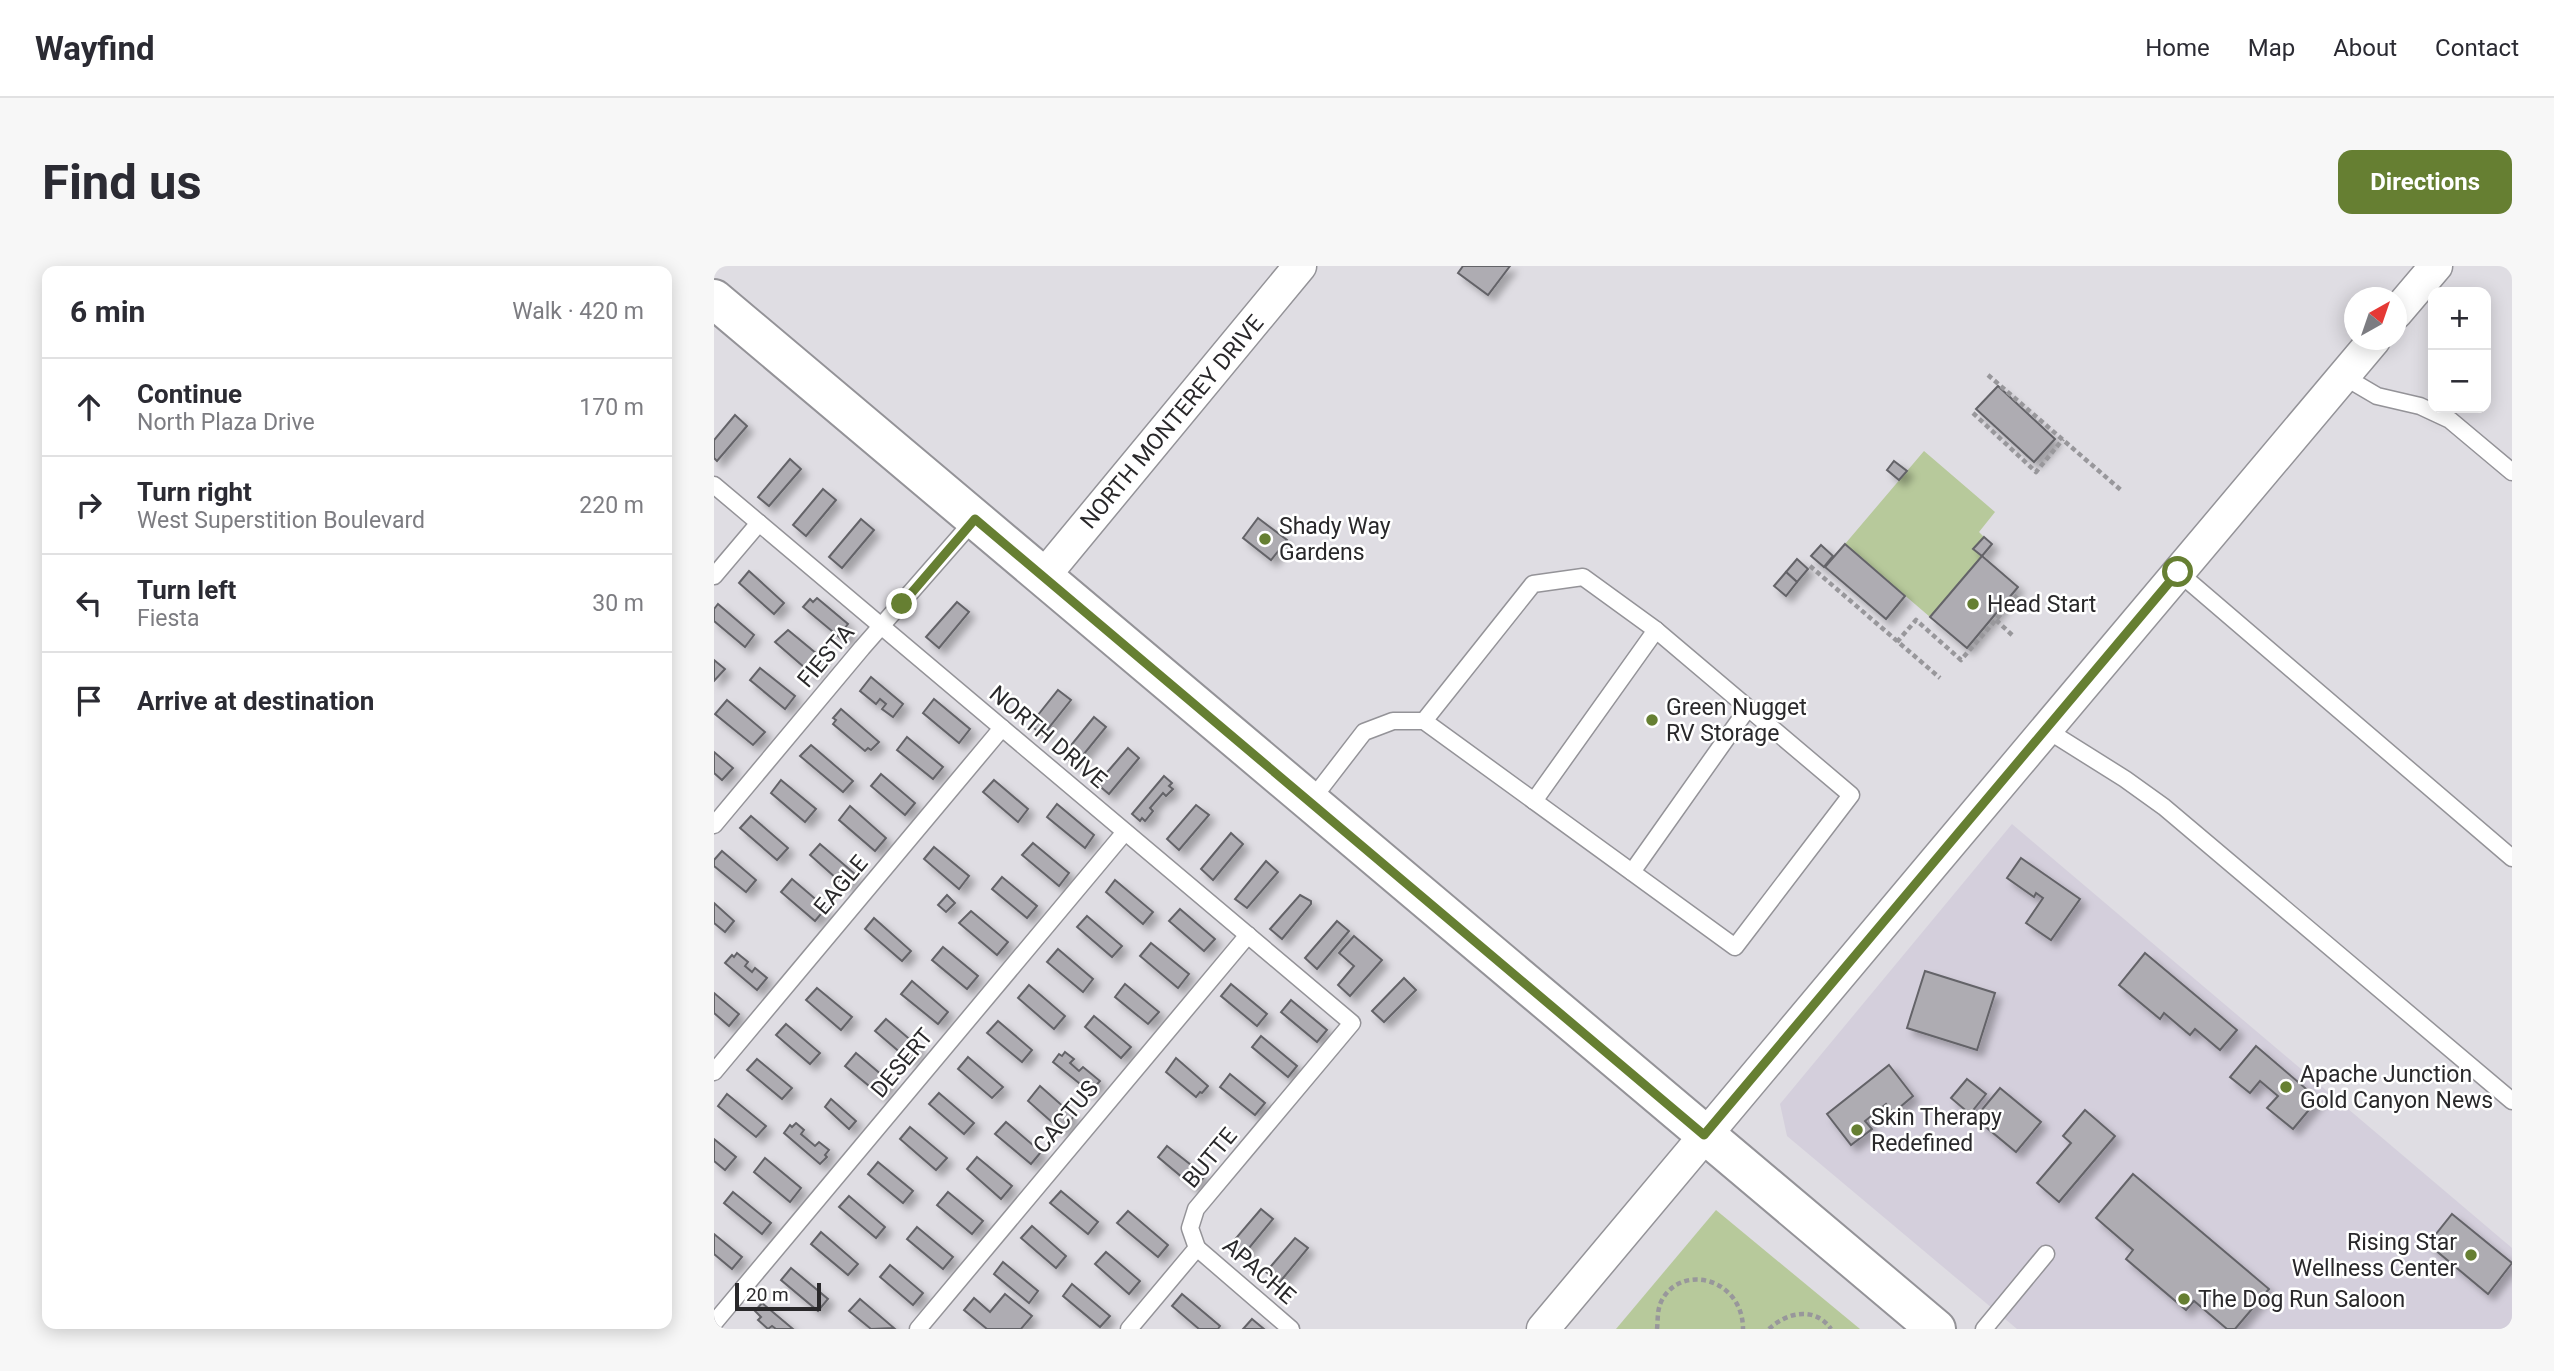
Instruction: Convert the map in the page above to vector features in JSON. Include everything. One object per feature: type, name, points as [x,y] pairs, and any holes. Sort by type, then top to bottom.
[{"type":"main road","points":[[714,299],[1936,1329]]},
{"type":"street","name":"NORTH MONTEREY DRIVE","points":[[1043,577],[1300,266]]},
{"type":"street","points":[[2407,300],[2435,266]]},
{"type":"street","points":[[1543,1329],[2365,350]]},
{"type":"lane","points":[[2343,376],[2377,396],[2420,406],[2450,420],[2512,472]]},
{"type":"lane","name":"NORTH DRIVE","points":[[714,485],[1352,1023]]},
{"type":"lane","name":"FIESTA","points":[[714,825],[975,519]]},
{"type":"lane","points":[[714,576],[759,523]]},
{"type":"lane","points":[[2178,572],[2512,858]]},
{"type":"lane","points":[[1310,802],[1364,732],[1393,721],[1423,721],[1735,947],[1851,795],[1656,630],[1583,577],[1533,584],[1423,721]]},
{"type":"lane","points":[[1534,801],[1656,630]]},
{"type":"lane","points":[[1632,872],[1748,708]]},
{"type":"lane","name":"EAGLE","points":[[714,1072],[1002,728]]},
{"type":"lane","points":[[2047,730],[2164,807],[2512,1101]]},
{"type":"lane","name":"DESERT","points":[[714,1323],[1125,832]]},
{"type":"lane","name":"CACTUS","points":[[918,1329],[1248,935]]},
{"type":"lane","name":"BUTTE","points":[[1197,1248],[1191,1228],[1196,1209],[1352,1023]]},
{"type":"lane","points":[[1129,1329],[1197,1248]]},
{"type":"lane","name":"APACHE","points":[[1197,1248],[1291,1329]]},
{"type":"lane","points":[[1983,1329],[2046,1254]]},
{"type":"path","points":[[1988,375],[2122,491]]},
{"type":"path","points":[[1973,413],[2036,472],[2063,439]]},
{"type":"path","points":[[1810,566],[1940,678]]},
{"type":"path","points":[[1897,642],[1916,620],[1961,660],[2019,593]]},
{"type":"path","points":[[1996,620],[2012,635]]},
{"type":"path","points":[[1657,1329],[1662,1300],[1674,1287],[1687,1281],[1706,1280],[1719,1284],[1733,1295],[1741,1309],[1743,1329]]},
{"type":"path","points":[[1769,1329],[1791,1314],[1819,1317],[1831,1329]]},
{"type":"shaded area","points":[[2012,824],[2512,1248],[2512,1329],[2017,1329],[1787,1136],[1780,1104]]},
{"type":"green space","points":[[1924,451],[1995,512],[1979,532],[1984,537],[1974,549],[1982,556],[1930,617],[1845,544]]},
{"type":"green space","points":[[1716,1210],[1860,1329],[1616,1329]]},
{"type":"building","points":[[1463,266],[1510,266],[1488,295],[1458,273]]},
{"type":"building","points":[[1998,386],[2055,439],[2034,462],[1976,409]]},
{"type":"building","points":[[735,415],[747,426],[717,461],[714,458],[714,440]]},
{"type":"building","points":[[790,459],[801,469],[769,506],[758,497]]},
{"type":"building","points":[[1894,461],[1907,471],[1899,480],[1887,470]]},
{"type":"building","points":[[823,489],[836,500],[806,536],[793,525]]},
{"type":"building","name":"Shady Way Gardens","points":[[1258,518],[1287,540],[1271,560],[1243,538]]},
{"type":"building","points":[[861,519],[874,530],[842,568],[829,557]]},
{"type":"building","points":[[1984,537],[1992,544],[1982,556],[1973,549]]},
{"type":"building","points":[[1845,544],[1905,596],[1886,619],[1825,567]]},
{"type":"building","points":[[1821,545],[1833,556],[1824,567],[1811,556]]},
{"type":"building","name":"Head Start","points":[[1982,556],[2018,587],[1967,648],[1930,617]]},
{"type":"building","points":[[1797,559],[1808,569],[1797,582],[1786,572]]},
{"type":"building","points":[[749,571],[784,603],[774,614],[739,583]]},
{"type":"building","points":[[1786,572],[1797,582],[1786,596],[1774,586]]},
{"type":"building","points":[[817,598],[848,624],[845,628],[850,633],[844,641],[803,607],[810,599],[813,602]]},
{"type":"building","points":[[957,602],[969,612],[939,648],[926,637]]},
{"type":"building","points":[[718,604],[754,635],[745,647],[714,621],[714,609]]},
{"type":"building","points":[[788,630],[823,659],[812,674],[775,642]]},
{"type":"building","points":[[714,660],[725,669],[714,681]]},
{"type":"building","points":[[760,668],[795,696],[785,709],[750,680]]},
{"type":"building","points":[[871,677],[903,704],[893,717],[882,709],[886,704],[880,699],[876,704],[860,691]]},
{"type":"building","points":[[1058,690],[1071,700],[1043,735],[1030,725]]},
{"type":"building","points":[[934,699],[970,729],[959,743],[923,713]]},
{"type":"building","points":[[727,700],[765,732],[753,745],[715,714]]},
{"type":"building","points":[[841,709],[879,742],[871,750],[868,748],[865,751],[833,724],[836,720],[833,718]]},
{"type":"building","points":[[1094,717],[1106,727],[1075,765],[1063,755]]},
{"type":"building","points":[[907,737],[943,767],[933,779],[897,750]]},
{"type":"building","points":[[811,745],[853,781],[843,792],[800,756]]},
{"type":"building","points":[[1128,748],[1139,758],[1109,794],[1097,784]]},
{"type":"building","points":[[714,752],[733,768],[722,780],[714,773]]},
{"type":"building","points":[[881,774],[915,803],[905,815],[871,786]]},
{"type":"building","points":[[1164,776],[1172,783],[1169,786],[1173,789],[1166,796],[1163,793],[1150,808],[1153,811],[1145,821],[1142,818],[1140,821],[1132,814]]},
{"type":"building","points":[[781,780],[816,809],[805,822],[771,793]]},
{"type":"building","points":[[994,780],[1028,809],[1018,822],[983,792]]},
{"type":"building","points":[[1057,804],[1094,835],[1085,848],[1047,817]]},
{"type":"building","points":[[1196,805],[1209,815],[1179,850],[1167,839]]},
{"type":"building","points":[[850,806],[886,838],[875,851],[839,820]]},
{"type":"building","points":[[751,816],[788,848],[777,860],[740,828]]},
{"type":"building","points":[[1231,833],[1243,844],[1213,880],[1201,869]]},
{"type":"building","points":[[1033,843],[1069,873],[1059,886],[1022,855]]},
{"type":"building","points":[[820,844],[855,874],[845,886],[810,855]]},
{"type":"building","points":[[934,847],[969,876],[959,889],[924,859]]},
{"type":"building","points":[[722,851],[756,880],[746,892],[714,866],[714,860]]},
{"type":"building","points":[[2021,858],[2080,899],[2051,940],[2026,923],[2043,898],[2036,893],[2034,897],[2007,878]]},
{"type":"building","points":[[1266,861],[1278,872],[1247,908],[1235,899]]},
{"type":"building","points":[[1002,877],[1037,906],[1027,918],[992,889]]},
{"type":"building","points":[[792,879],[826,908],[815,921],[781,892]]},
{"type":"building","points":[[1115,880],[1153,912],[1143,924],[1106,892]]},
{"type":"building","points":[[947,895],[955,903],[946,912],[938,905]]},
{"type":"building","points":[[1300,895],[1311,901],[1311,904],[1282,939],[1270,929]]},
{"type":"building","points":[[714,903],[734,921],[725,932],[714,923]]},
{"type":"building","points":[[1180,909],[1215,939],[1204,951],[1169,921]]},
{"type":"building","points":[[971,911],[1008,942],[997,955],[959,923]]},
{"type":"building","points":[[1087,916],[1122,946],[1112,957],[1077,927]]},
{"type":"building","points":[[874,918],[911,951],[902,961],[865,929]]},
{"type":"building","points":[[1337,921],[1349,931],[1317,969],[1305,958]]},
{"type":"building","points":[[1354,936],[1382,960],[1350,996],[1338,985],[1354,966],[1339,953]]},
{"type":"building","points":[[1151,943],[1189,974],[1178,988],[1140,956]]},
{"type":"building","points":[[943,947],[978,976],[967,989],[932,960]]},
{"type":"building","points":[[1058,949],[1093,979],[1083,992],[1047,962]]},
{"type":"building","points":[[737,953],[748,962],[745,966],[752,972],[755,968],[767,978],[757,990],[725,963]]},
{"type":"building","points":[[2145,953],[2237,1030],[2220,1050],[2195,1029],[2190,1035],[2164,1013],[2160,1019],[2119,985]]},
{"type":"building","points":[[1925,971],[1995,993],[1977,1050],[1907,1028]]},
{"type":"building","points":[[1404,978],[1416,990],[1384,1022],[1372,1011]]},
{"type":"building","points":[[912,981],[948,1012],[938,1024],[901,994]]},
{"type":"building","points":[[1125,984],[1159,1012],[1148,1024],[1115,997]]},
{"type":"building","points":[[1231,984],[1267,1014],[1257,1026],[1221,996]]},
{"type":"building","points":[[1029,985],[1065,1016],[1054,1029],[1018,998]]},
{"type":"building","points":[[817,988],[852,1017],[841,1030],[806,1000]]},
{"type":"building","points":[[714,993],[739,1014],[729,1026],[714,1013]]},
{"type":"building","points":[[1291,1000],[1327,1030],[1317,1042],[1281,1012]]},
{"type":"building","points":[[1094,1016],[1131,1047],[1121,1058],[1085,1027]]},
{"type":"building","points":[[886,1019],[920,1048],[909,1060],[875,1031]]},
{"type":"building","points":[[998,1021],[1032,1050],[1022,1062],[987,1033]]},
{"type":"building","points":[[786,1024],[820,1053],[810,1064],[776,1035]]},
{"type":"building","points":[[1261,1036],[1297,1066],[1288,1077],[1252,1047]]},
{"type":"building","name":"Apache Junction Gold Canyon News","points":[[2256,1046],[2318,1099],[2293,1129],[2267,1108],[2278,1096],[2260,1081],[2250,1093],[2230,1077]]},
{"type":"building","points":[[1065,1052],[1074,1059],[1070,1063],[1079,1071],[1083,1067],[1100,1081],[1090,1092],[1053,1062],[1059,1054],[1062,1056]]},
{"type":"building","points":[[856,1053],[890,1082],[880,1095],[845,1066]]},
{"type":"building","points":[[968,1057],[1003,1087],[992,1098],[958,1069]]},
{"type":"building","points":[[1176,1058],[1208,1086],[1196,1097],[1166,1072]]},
{"type":"building","points":[[757,1059],[792,1088],[782,1099],[747,1070]]},
{"type":"building","points":[[1889,1065],[1913,1096],[1893,1113],[1886,1104],[1865,1121],[1872,1129],[1851,1145],[1827,1114]]},
{"type":"building","points":[[1230,1074],[1265,1103],[1255,1115],[1220,1087]]},
{"type":"building","points":[[1967,1079],[1986,1094],[1970,1114],[1951,1098]]},
{"type":"building","points":[[1040,1086],[1074,1116],[1062,1131],[1028,1101]]},
{"type":"building","points":[[2000,1088],[2041,1122],[2016,1152],[1975,1118]]},
{"type":"building","points":[[939,1093],[974,1123],[964,1134],[929,1104]]},
{"type":"building","points":[[727,1094],[766,1126],[756,1137],[718,1106]]},
{"type":"building","points":[[831,1099],[856,1121],[849,1129],[825,1107]]},
{"type":"building","points":[[2085,1110],[2115,1136],[2059,1202],[2037,1183],[2071,1143],[2063,1136]]},
{"type":"building","points":[[1006,1122],[1041,1152],[1031,1164],[995,1134]]},
{"type":"building","points":[[796,1123],[804,1130],[801,1134],[815,1146],[819,1142],[829,1150],[825,1155],[827,1157],[820,1164],[784,1133],[790,1125],[792,1127]]},
{"type":"building","points":[[910,1127],[947,1158],[936,1170],[900,1139]]},
{"type":"building","points":[[714,1139],[736,1157],[725,1170],[714,1161]]},
{"type":"building","points":[[1167,1146],[1205,1176],[1195,1188],[1158,1157]]},
{"type":"building","points":[[977,1157],[1012,1186],[1001,1199],[967,1169]]},
{"type":"building","points":[[765,1158],[801,1188],[790,1202],[754,1172]]},
{"type":"building","points":[[878,1162],[913,1191],[903,1203],[868,1174]]},
{"type":"building","points":[[2133,1174],[2269,1289],[2235,1329],[2227,1329],[2194,1301],[2186,1310],[2126,1259],[2133,1250],[2096,1218]]},
{"type":"building","points":[[1061,1191],[1098,1222],[1088,1234],[1050,1203]]},
{"type":"building","points":[[733,1192],[771,1223],[762,1234],[724,1203]]},
{"type":"building","points":[[948,1192],[983,1221],[972,1234],[937,1205]]},
{"type":"building","points":[[849,1196],[885,1227],[876,1238],[839,1207]]},
{"type":"building","points":[[1261,1209],[1273,1219],[1244,1254],[1231,1244]]},
{"type":"building","points":[[1128,1211],[1168,1245],[1158,1257],[1117,1223]]},
{"type":"building","name":"Rising Star Wellness Center","points":[[2452,1214],[2512,1263],[2488,1294],[2428,1244]]},
{"type":"building","points":[[1032,1226],[1066,1256],[1056,1268],[1021,1238]]},
{"type":"building","points":[[917,1227],[953,1257],[943,1269],[907,1239]]},
{"type":"building","points":[[821,1232],[858,1264],[848,1275],[811,1244]]},
{"type":"building","points":[[714,1234],[742,1257],[732,1269],[714,1254]]},
{"type":"building","points":[[1295,1238],[1308,1248],[1279,1283],[1266,1272]]},
{"type":"building","points":[[1106,1252],[1140,1281],[1129,1294],[1095,1264]]},
{"type":"building","points":[[1003,1262],[1038,1291],[1029,1303],[994,1274]]},
{"type":"building","points":[[890,1265],[923,1293],[913,1305],[880,1277]]},
{"type":"building","points":[[791,1268],[828,1299],[818,1311],[781,1280]]},
{"type":"building","points":[[1072,1284],[1110,1316],[1100,1327],[1063,1296]]},
{"type":"building","points":[[1005,1294],[1032,1316],[1021,1329],[987,1329],[964,1310],[974,1298],[990,1312]]},
{"type":"building","points":[[1182,1294],[1220,1326],[1218,1329],[1199,1329],[1172,1306]]},
{"type":"building","points":[[860,1299],[894,1328],[871,1329],[849,1311]]},
{"type":"building","points":[[762,1303],[793,1329],[776,1329],[772,1326],[768,1329],[758,1320],[761,1317],[755,1311]]},
{"type":"building","points":[[1252,1319],[1264,1329],[1243,1329]]},
{"type":"place","name":"Shady Way Gardens","points":[[1265,539]]},
{"type":"place","name":"Head Start","points":[[1973,604]]},
{"type":"place","name":"Green Nugget RV Storage","points":[[1652,720]]},
{"type":"place","name":"Apache Junction Gold Canyon News","points":[[2286,1087]]},
{"type":"place","name":"Skin Therapy Redefined","points":[[1857,1130]]},
{"type":"place","name":"Rising Star Wellness Center","points":[[2471,1255]]},
{"type":"place","name":"The Dog Run Saloon","points":[[2184,1299]]},
{"type":"route","points":[[902,604],[975,519],[1704,1135],[2178,572]]}]
